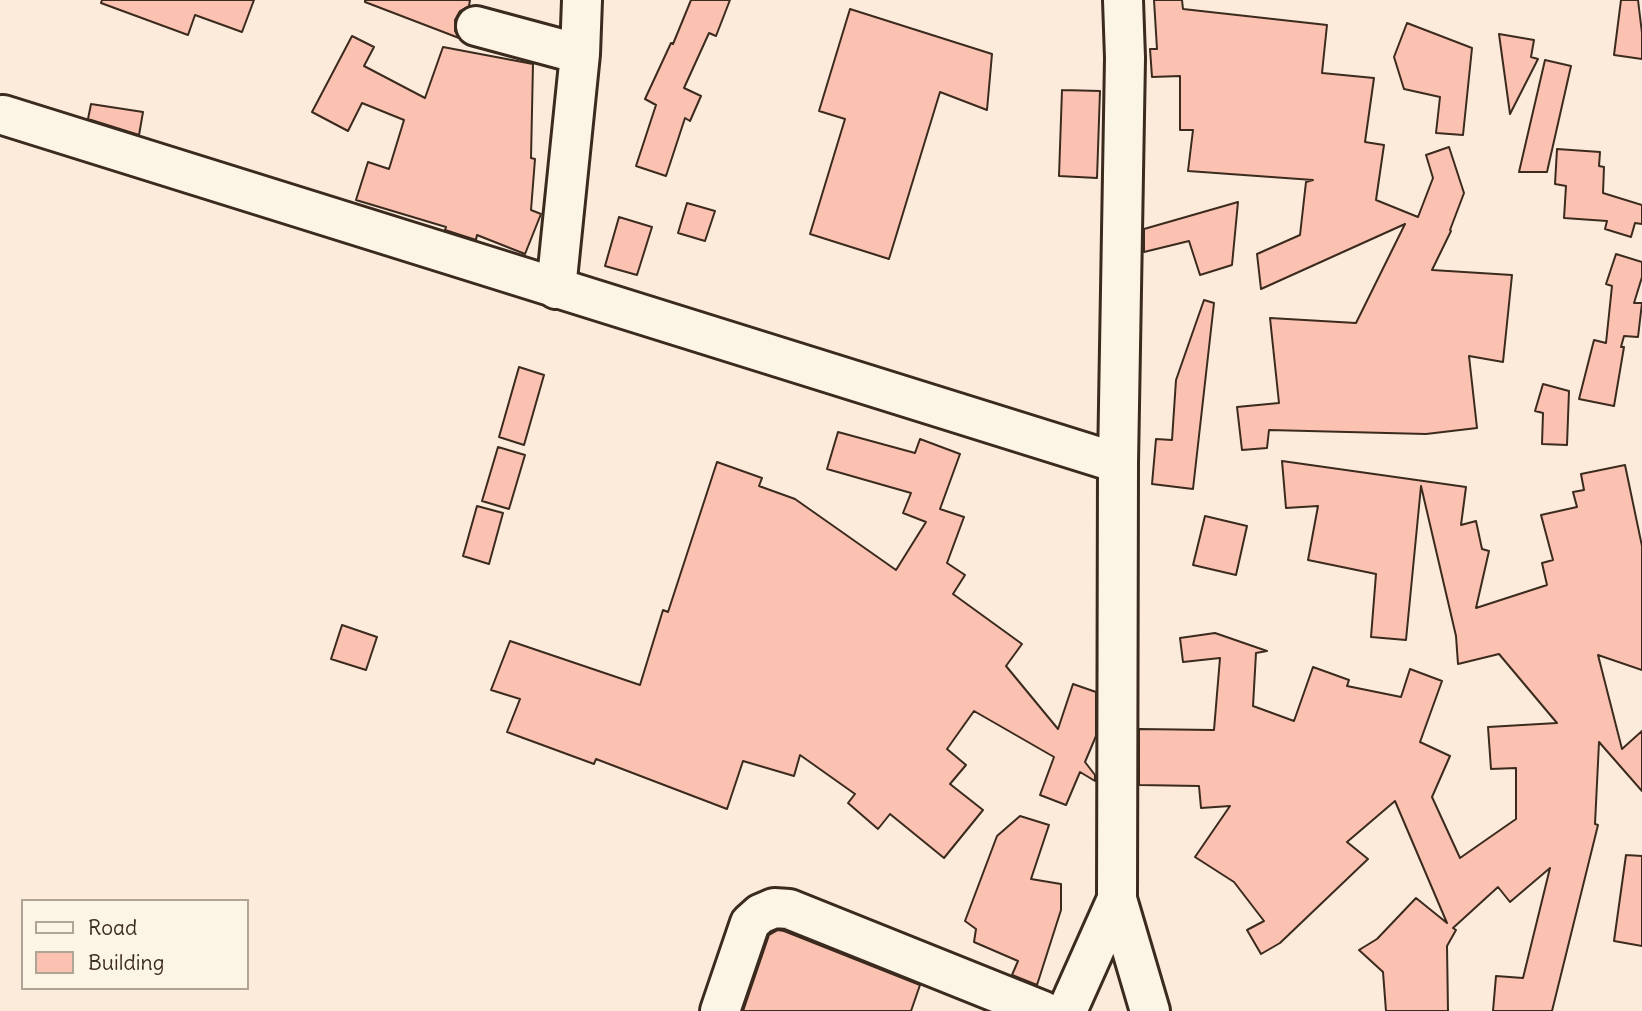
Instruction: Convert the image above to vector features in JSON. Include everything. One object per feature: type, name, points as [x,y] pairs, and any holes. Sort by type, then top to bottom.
[{"type":"street","points":[[556,289],[580,54],[582,0]]},
{"type":"street","points":[[1124,0],[1118,463],[1117,899],[1150,1011]]},
{"type":"street","points":[[476,26],[580,54]]},
{"type":"street","points":[[2,115],[1118,463]]},
{"type":"street","points":[[1067,1011],[1117,899]]},
{"type":"street","points":[[720,1011],[750,923],[760,914],[774,908],[789,909],[1043,1011]]},
{"type":"building","points":[[102,0],[254,0],[242,32],[195,15],[188,35],[101,3]]},
{"type":"building","points":[[365,0],[470,0],[469,6],[460,11],[455,20],[455,31],[459,38]]},
{"type":"building","points":[[691,0],[730,0],[716,36],[709,33],[684,88],[701,96],[690,121],[685,118],[666,176],[636,166],[656,105],[645,99],[671,43],[673,44]]},
{"type":"building","points":[[1154,0],[1182,0],[1183,9],[1327,25],[1322,73],[1374,78],[1365,142],[1384,145],[1376,200],[1418,217],[1433,178],[1426,155],[1449,147],[1464,193],[1451,231],[1432,270],[1512,275],[1503,362],[1469,356],[1477,428],[1426,434],[1269,430],[1267,448],[1242,450],[1237,407],[1279,403],[1270,318],[1356,323],[1405,224],[1261,289],[1257,254],[1300,235],[1306,182],[1313,180],[1188,171],[1193,130],[1180,130],[1180,76],[1152,77],[1150,49],[1157,49]]},
{"type":"building","points":[[1621,0],[1638,0],[1642,59],[1614,55]]},
{"type":"building","points":[[850,9],[992,54],[987,110],[940,92],[889,259],[810,234],[845,119],[819,111]]},
{"type":"building","points":[[1407,23],[1472,48],[1463,135],[1436,133],[1440,97],[1404,89],[1394,57]]},
{"type":"building","points":[[1499,34],[1534,40],[1531,57],[1538,59],[1510,114]]},
{"type":"building","points":[[352,36],[374,47],[364,66],[425,98],[443,47],[533,64],[531,158],[535,159],[531,210],[541,214],[525,254],[477,235],[476,240],[445,230],[446,227],[356,200],[368,162],[389,169],[404,120],[362,103],[348,131],[312,112]]},
{"type":"building","points":[[1545,60],[1571,66],[1547,172],[1519,172]]},
{"type":"building","points":[[1062,90],[1100,91],[1097,178],[1059,176]]},
{"type":"building","points":[[91,104],[143,112],[139,135],[88,119]]},
{"type":"building","points":[[1557,149],[1600,152],[1599,166],[1604,167],[1603,193],[1642,205],[1642,224],[1635,223],[1631,237],[1605,229],[1607,221],[1564,218],[1566,186],[1555,184]]},
{"type":"building","points":[[1238,202],[1232,265],[1200,275],[1189,241],[1144,252],[1144,229]]},
{"type":"building","points":[[687,203],[715,211],[705,241],[678,233]]},
{"type":"building","points":[[619,217],[652,227],[637,275],[605,266]]},
{"type":"building","points":[[1616,254],[1642,262],[1642,277],[1634,303],[1642,303],[1638,337],[1624,336],[1621,347],[1624,347],[1614,406],[1579,399],[1594,340],[1606,343],[1612,286],[1606,284]]},
{"type":"building","points":[[1204,300],[1214,303],[1193,489],[1152,484],[1156,439],[1172,440],[1176,380]]},
{"type":"building","points":[[519,367],[544,375],[524,445],[499,437]]},
{"type":"building","points":[[1543,384],[1569,391],[1567,445],[1542,444],[1543,413],[1535,411]]},
{"type":"building","points":[[838,432],[915,453],[920,439],[960,454],[940,509],[964,517],[947,563],[965,575],[953,594],[1022,644],[1006,666],[1058,729],[1073,684],[1096,692],[1096,736],[1085,762],[1095,775],[1095,781],[1080,772],[1066,805],[1040,795],[1054,757],[974,711],[947,749],[966,765],[950,784],[983,810],[944,858],[890,814],[878,829],[848,803],[855,794],[800,755],[794,776],[743,761],[727,809],[596,759],[594,764],[507,732],[520,699],[491,690],[510,641],[640,685],[663,610],[668,612],[717,462],[762,478],[759,486],[795,499],[896,570],[926,522],[903,513],[911,493],[827,469]]},
{"type":"building","points":[[498,447],[525,455],[509,509],[482,501]]},
{"type":"building","points":[[1282,461],[1466,487],[1461,525],[1476,521],[1482,549],[1489,551],[1476,608],[1547,585],[1542,563],[1553,560],[1541,515],[1577,507],[1573,492],[1584,490],[1581,474],[1625,465],[1642,546],[1642,670],[1598,655],[1622,749],[1642,731],[1642,791],[1599,742],[1595,824],[1598,825],[1552,1011],[1493,1011],[1496,976],[1523,978],[1550,868],[1510,902],[1498,887],[1453,928],[1456,930],[1447,946],[1448,1011],[1386,1011],[1383,972],[1359,950],[1377,939],[1416,898],[1447,923],[1395,801],[1347,842],[1368,859],[1280,943],[1261,954],[1247,930],[1264,921],[1234,882],[1195,857],[1230,806],[1201,808],[1199,786],[1139,785],[1139,729],[1214,730],[1220,658],[1183,662],[1180,638],[1215,633],[1267,651],[1256,653],[1253,706],[1294,721],[1313,667],[1349,680],[1347,686],[1401,697],[1410,669],[1442,681],[1420,742],[1450,756],[1432,797],[1460,858],[1516,819],[1516,768],[1491,769],[1488,727],[1557,723],[1499,654],[1458,664],[1456,636],[1421,486],[1406,640],[1371,637],[1376,574],[1308,560],[1318,506],[1286,508]]},
{"type":"building","points":[[477,506],[503,513],[489,564],[463,556]]},
{"type":"building","points":[[1205,516],[1247,526],[1236,575],[1193,565]]},
{"type":"building","points":[[342,625],[377,637],[366,670],[331,659]]},
{"type":"building","points":[[1020,816],[1049,825],[1031,879],[1061,884],[1061,910],[1037,985],[1012,975],[1018,961],[974,942],[976,929],[965,921],[997,836]]},
{"type":"building","points":[[1626,855],[1642,856],[1642,946],[1614,941]]},
{"type":"building","points":[[778,930],[920,985],[911,1011],[743,1011],[769,935]]}]
